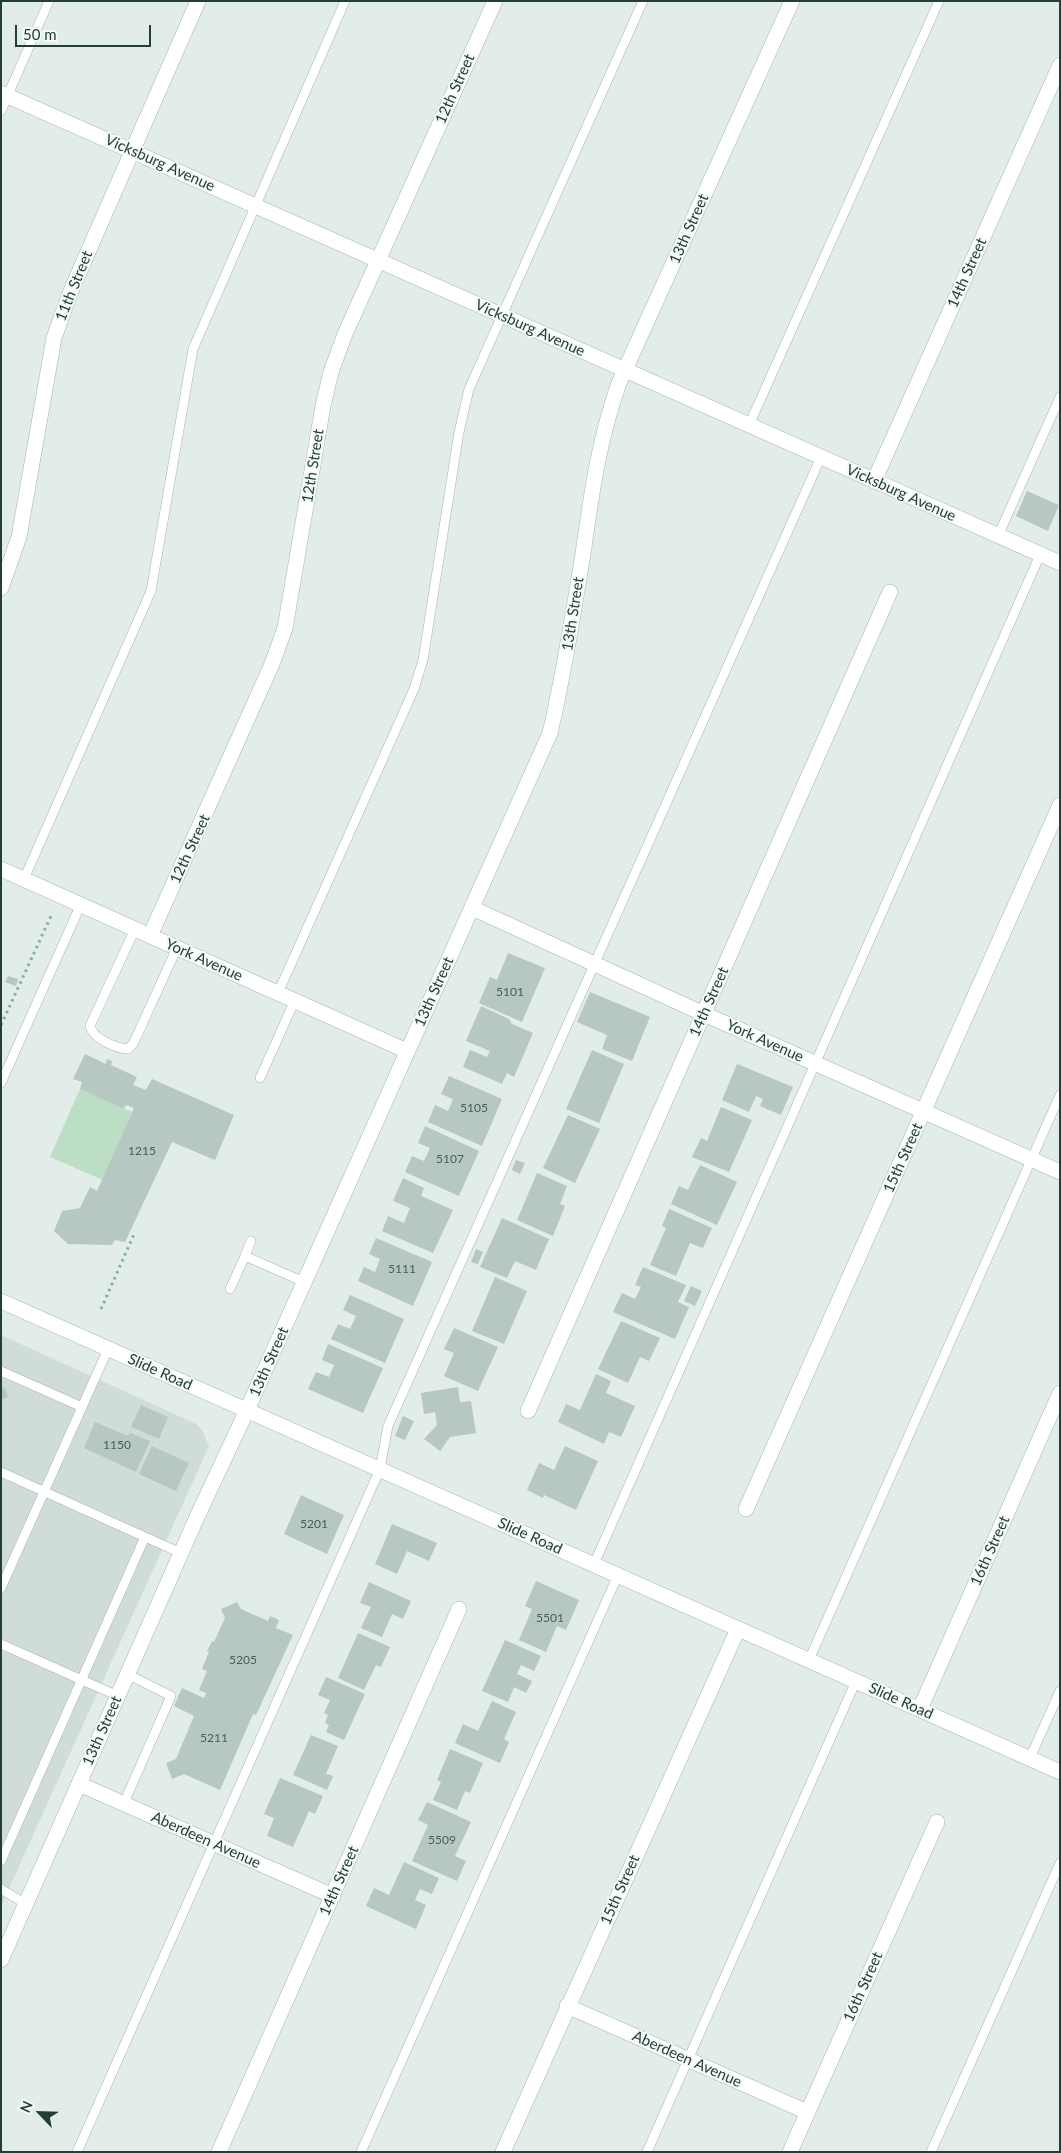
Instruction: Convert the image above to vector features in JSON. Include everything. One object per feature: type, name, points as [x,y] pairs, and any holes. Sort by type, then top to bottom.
[{"type":"street","name":"11th Street","points":[[1,588],[19,537],[54,338],[70,293],[198,1]]},
{"type":"street","name":"12th Street","points":[[150,936],[269,673],[285,628],[323,406],[331,372],[345,334],[494,1]]},
{"type":"street","name":"13th Street","points":[[1,1960],[181,1553],[247,1410],[550,733],[565,669],[597,460],[608,415],[625,370],[792,1]]},
{"type":"street","name":"14th Street","points":[[874,481],[1060,65]]},
{"type":"street","name":"Vicksburg Avenue","points":[[4,94],[1060,564]]},
{"type":"street","name":"14th Street","points":[[528,1412],[890,592]]},
{"type":"street","name":"15th Street","points":[[746,1509],[1060,805]]},
{"type":"street","name":"York Avenue","points":[[1,869],[408,1050]]},
{"type":"street","name":"York Avenue","points":[[472,908],[704,1014],[1060,1172]]},
{"type":"street","name":"Slide Road","points":[[1,1301],[1060,1772]]},
{"type":"street","name":"16th Street","points":[[920,1709],[1060,1393]]},
{"type":"street","name":"14th Street","points":[[219,2152],[459,1609]]},
{"type":"street","name":"15th Street","points":[[503,2152],[738,1629]]},
{"type":"street","name":"Aberdeen Avenue","points":[[79,1784],[332,1896]]},
{"type":"street","name":"16th Street","points":[[790,2152],[937,1822]]},
{"type":"street","name":"Aberdeen Avenue","points":[[567,2006],[807,2112]]},
{"type":"lane","points":[[1,111],[4,94],[49,1]]},
{"type":"lane","points":[[24,879],[151,591],[193,349],[345,1]]},
{"type":"lane","points":[[278,993],[414,689],[422,660],[459,432],[469,389],[643,1]]},
{"type":"lane","points":[[749,425],[939,1]]},
{"type":"lane","points":[[998,536],[1060,397]]},
{"type":"lane","points":[[76,2152],[380,1469],[388,1426],[821,457]]},
{"type":"lane","points":[[594,1564],[1040,555]]},
{"type":"lane","points":[[1,1084],[80,904]]},
{"type":"lane","points":[[135,929],[90,1026],[95,1036],[123,1048],[128,1049],[133,1044],[177,948]]},
{"type":"lane","points":[[260,1078],[295,1000]]},
{"type":"lane","points":[[809,1660],[1060,1095]]},
{"type":"lane","points":[[230,1289],[252,1241]]},
{"type":"lane","points":[[245,1256],[304,1282]]},
{"type":"lane","points":[[1,1588],[108,1349]]},
{"type":"lane","points":[[1,1371],[82,1407]]},
{"type":"lane","points":[[1,1472],[181,1553]]},
{"type":"lane","points":[[1,1862],[146,1537]]},
{"type":"lane","points":[[361,2152],[618,1575]]},
{"type":"lane","points":[[1,1644],[118,1696]]},
{"type":"lane","points":[[124,1803],[171,1696],[127,1674]]},
{"type":"lane","points":[[647,2152],[856,1681]]},
{"type":"lane","points":[[1030,1758],[1060,1691]]},
{"type":"lane","points":[[931,2152],[1060,1862]]},
{"type":"lane","points":[[1,1889],[26,1904]]},
{"type":"path","points":[[1,1025],[51,916]]},
{"type":"path","points":[[101,1309],[135,1232]]},
{"type":"shaded area","points":[[1,1335],[196,1424],[202,1430],[209,1446],[1,1906]]},
{"type":"green space","points":[[80,1089],[132,1112],[103,1180],[50,1157]]},
{"type":"building","points":[[1027,491],[1059,505],[1048,531],[1016,516]]},
{"type":"building","points":[[508,953],[545,968],[522,1022],[479,1003],[490,977],[497,980]]},
{"type":"building","points":[[8,976],[18,979],[16,986],[5,982]]},
{"type":"building","points":[[590,992],[650,1017],[632,1061],[602,1049],[607,1035],[577,1022]]},
{"type":"building","points":[[481,1006],[509,1019],[512,1024],[533,1033],[514,1077],[507,1073],[502,1084],[463,1067],[470,1050],[487,1057],[490,1051],[466,1041]]},
{"type":"building","points":[[592,1050],[624,1064],[599,1123],[566,1109]]},
{"type":"building","points":[[85,1054],[106,1064],[107,1059],[112,1061],[111,1065],[137,1077],[133,1085],[146,1090],[152,1079],[234,1115],[215,1160],[172,1142],[125,1242],[115,1240],[112,1245],[68,1244],[54,1231],[62,1211],[80,1208],[90,1187],[97,1191],[134,1108],[126,1105],[124,1109],[80,1089],[82,1082],[73,1079]]},
{"type":"building","points":[[737,1064],[793,1087],[781,1115],[760,1106],[763,1099],[756,1096],[749,1112],[722,1100]]},
{"type":"building","points":[[449,1076],[502,1099],[482,1146],[428,1122],[435,1105],[448,1111],[453,1099],[441,1094]]},
{"type":"building","points":[[721,1107],[752,1120],[729,1172],[692,1157],[701,1138],[707,1141]]},
{"type":"building","points":[[568,1115],[600,1129],[575,1183],[543,1168]]},
{"type":"building","points":[[425,1126],[479,1151],[459,1196],[405,1172],[412,1156],[424,1161],[430,1148],[418,1143]]},
{"type":"building","points":[[516,1160],[525,1163],[520,1174],[512,1170]]},
{"type":"building","points":[[700,1165],[737,1182],[717,1225],[671,1204],[679,1186],[688,1190]]},
{"type":"building","points":[[537,1173],[567,1186],[560,1204],[565,1206],[553,1236],[517,1220]]},
{"type":"building","points":[[403,1178],[424,1188],[421,1196],[453,1210],[433,1253],[382,1231],[388,1216],[404,1223],[410,1208],[393,1201]]},
{"type":"building","points":[[669,1209],[712,1228],[703,1248],[690,1243],[676,1276],[650,1265],[666,1228],[662,1226]]},
{"type":"building","points":[[502,1218],[549,1239],[536,1270],[515,1261],[507,1278],[480,1267]]},
{"type":"building","points":[[376,1238],[432,1262],[413,1306],[358,1281],[364,1267],[375,1272],[380,1259],[369,1254]]},
{"type":"building","points":[[476,1249],[483,1252],[478,1264],[471,1262]]},
{"type":"building","points":[[643,1267],[686,1285],[678,1302],[689,1307],[675,1339],[613,1312],[622,1293],[635,1299],[641,1287],[635,1285]]},
{"type":"building","points":[[495,1277],[527,1291],[504,1344],[472,1331]]},
{"type":"building","points":[[691,1286],[702,1291],[695,1306],[684,1301]]},
{"type":"building","points":[[350,1295],[404,1319],[385,1363],[331,1339],[338,1324],[350,1329],[356,1316],[343,1310]]},
{"type":"building","points":[[621,1321],[660,1338],[649,1361],[640,1357],[628,1383],[598,1369]]},
{"type":"building","points":[[454,1328],[498,1347],[478,1391],[444,1376],[454,1353],[444,1349]]},
{"type":"building","points":[[328,1344],[383,1368],[363,1413],[308,1389],[316,1372],[329,1377],[334,1365],[322,1360]]},
{"type":"building","points":[[596,1374],[611,1381],[606,1393],[635,1406],[621,1437],[609,1432],[604,1444],[558,1422],[566,1404],[580,1410]]},
{"type":"building","points":[[4,1387],[8,1397],[1,1400],[1,1388]]},
{"type":"building","points":[[458,1387],[460,1402],[471,1401],[476,1433],[450,1437],[440,1451],[424,1439],[437,1425],[435,1412],[424,1414],[421,1393]]},
{"type":"building","points":[[141,1405],[168,1417],[159,1439],[131,1427]]},
{"type":"building","points":[[403,1416],[414,1421],[405,1440],[395,1436]]},
{"type":"building","points":[[95,1422],[128,1436],[130,1433],[150,1441],[136,1472],[84,1448]]},
{"type":"building","points":[[152,1446],[189,1463],[176,1491],[139,1474]]},
{"type":"building","points":[[565,1446],[598,1461],[576,1510],[544,1495],[543,1498],[527,1490],[539,1463],[554,1470]]},
{"type":"building","points":[[301,1495],[344,1515],[327,1554],[284,1534]]},
{"type":"building","points":[[392,1524],[437,1543],[429,1561],[407,1551],[397,1574],[375,1564]]},
{"type":"building","points":[[536,1581],[579,1600],[566,1630],[557,1626],[546,1652],[519,1640],[532,1609],[525,1606]]},
{"type":"building","points":[[369,1582],[411,1601],[403,1619],[392,1614],[382,1637],[361,1628],[371,1607],[360,1603]]},
{"type":"building","points":[[237,1602],[241,1609],[268,1621],[270,1616],[279,1620],[276,1628],[293,1635],[256,1715],[253,1714],[220,1790],[184,1774],[172,1779],[166,1763],[176,1759],[194,1716],[174,1706],[182,1688],[204,1698],[206,1693],[199,1690],[207,1671],[202,1669],[209,1652],[207,1651],[212,1641],[214,1642],[225,1618],[221,1609]]},
{"type":"building","points":[[358,1633],[390,1647],[381,1667],[376,1665],[364,1690],[338,1678]]},
{"type":"building","points":[[505,1640],[541,1656],[534,1671],[521,1665],[517,1674],[532,1681],[526,1693],[514,1687],[508,1702],[482,1691]]},
{"type":"building","points":[[326,1677],[365,1694],[344,1740],[326,1732],[329,1725],[325,1723],[328,1715],[324,1713],[330,1700],[318,1695]]},
{"type":"building","points":[[492,1701],[516,1712],[504,1739],[509,1742],[500,1763],[455,1743],[463,1724],[478,1731]]},
{"type":"building","points":[[311,1735],[338,1746],[326,1774],[333,1776],[327,1790],[293,1775]]},
{"type":"building","points":[[450,1749],[483,1763],[470,1793],[465,1791],[457,1810],[433,1800],[441,1782],[437,1780]]},
{"type":"building","points":[[280,1778],[323,1796],[315,1814],[309,1811],[293,1847],[267,1836],[274,1818],[264,1814]]},
{"type":"building","points":[[427,1802],[471,1822],[455,1856],[466,1861],[457,1881],[412,1861],[428,1825],[418,1820]]},
{"type":"building","points":[[404,1862],[439,1878],[432,1894],[420,1889],[415,1900],[426,1905],[416,1929],[366,1906],[374,1888],[389,1895]]}]
